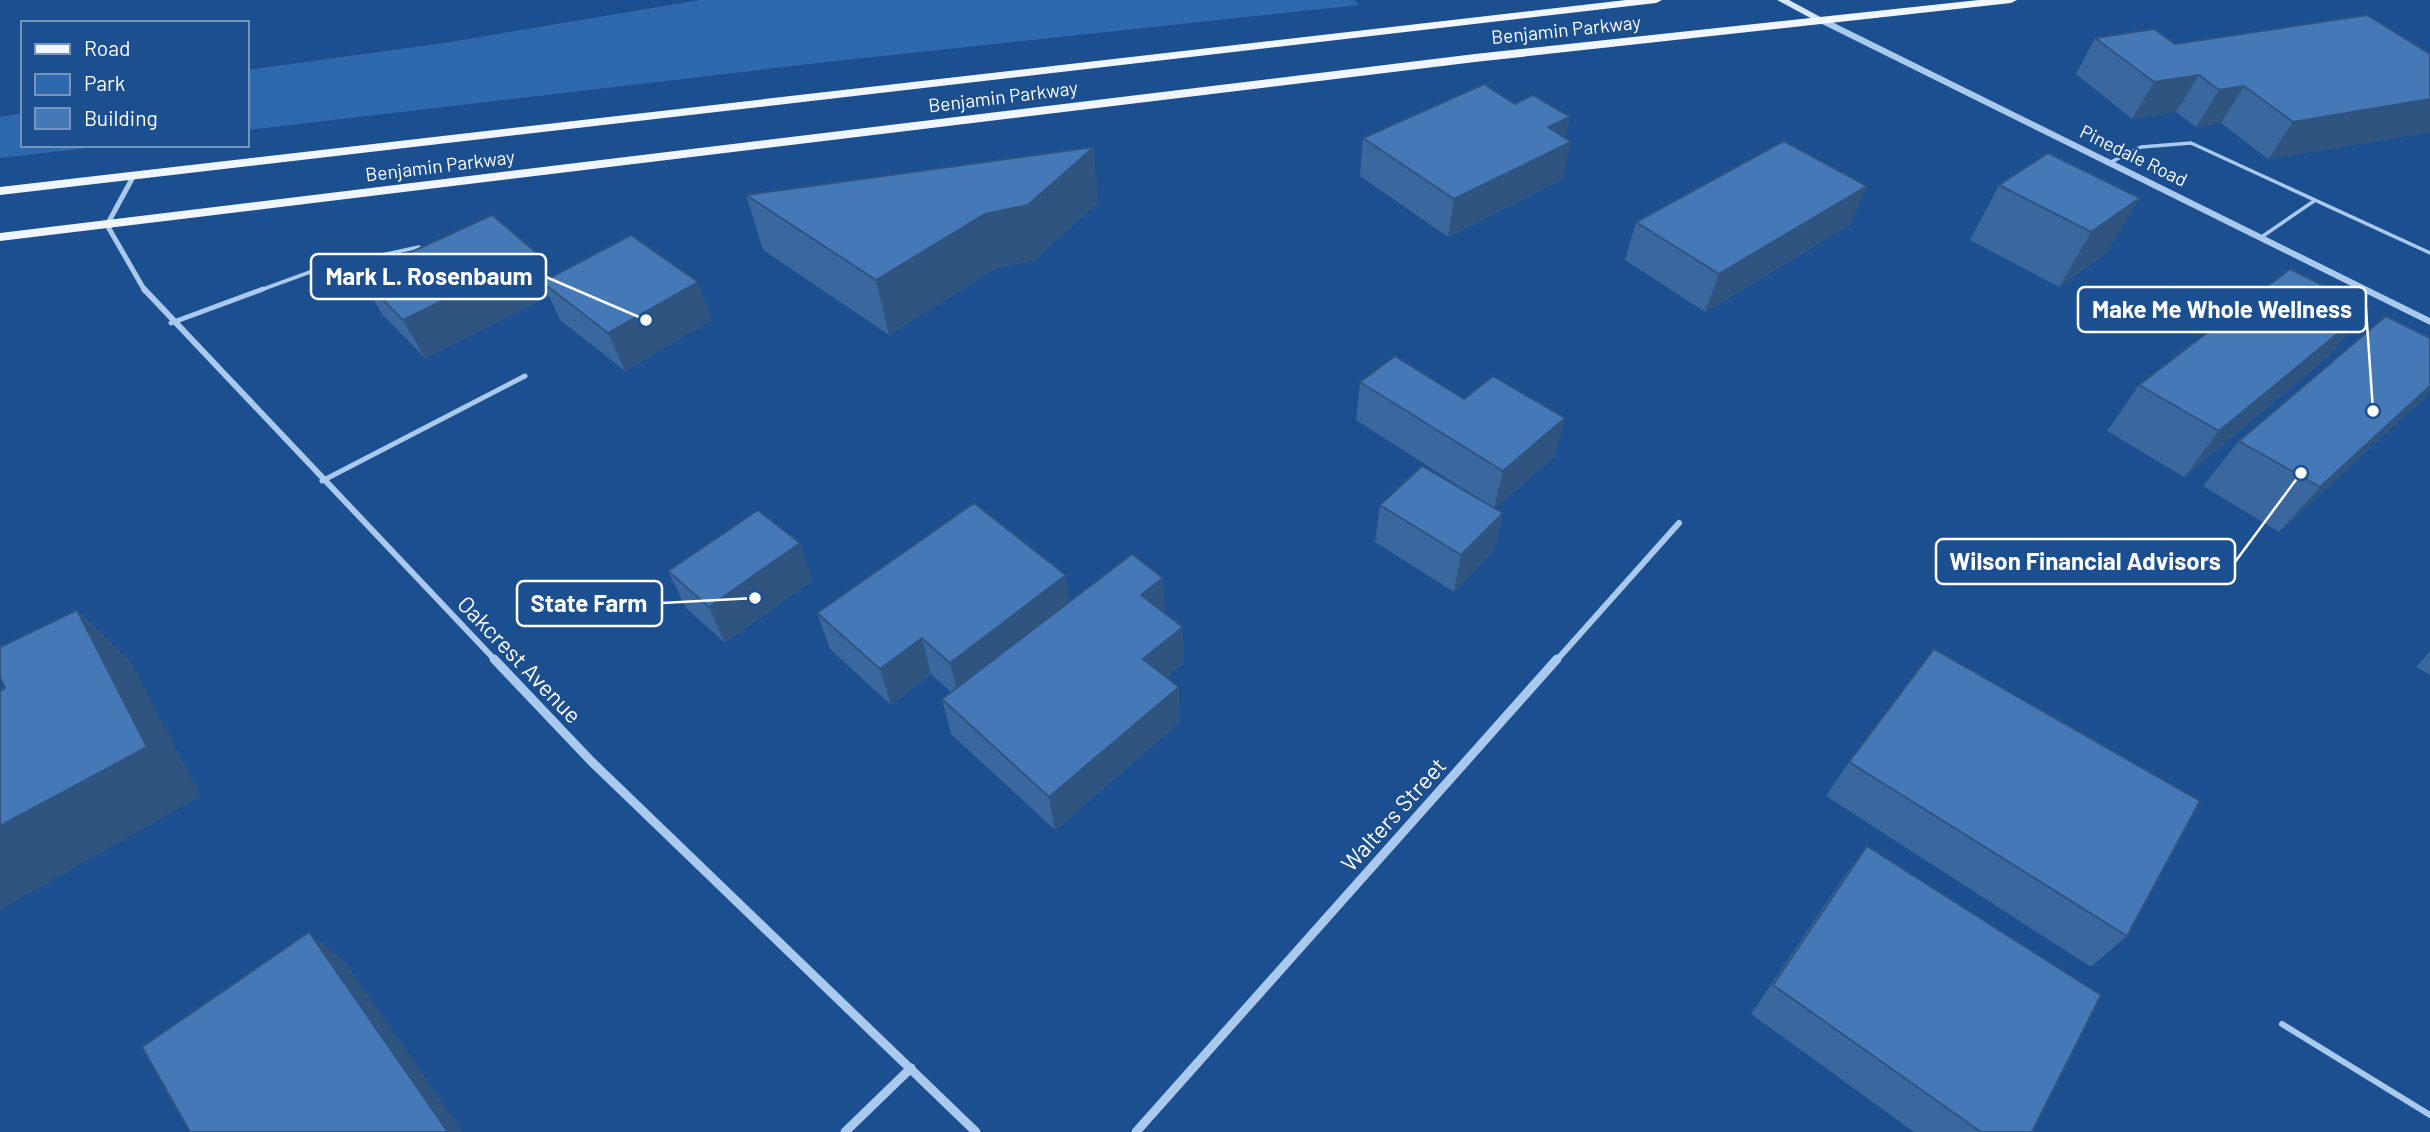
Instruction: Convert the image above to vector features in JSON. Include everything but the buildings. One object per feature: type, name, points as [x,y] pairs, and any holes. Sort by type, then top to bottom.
[{"type":"main road","name":"Benjamin Parkway","points":[[0,191],[1656,0]]},
{"type":"main road","points":[[1782,0],[1822,20]]},
{"type":"main road","name":"Benjamin Parkway","points":[[0,237],[1475,58],[2011,0]]},
{"type":"street","name":"Pinedale Road","points":[[1822,20],[2430,322]]},
{"type":"street","points":[[107,225],[133,177]]},
{"type":"street","name":"Oakcrest Avenue","points":[[107,225],[147,295],[322,481],[619,789],[976,1132]]},
{"type":"street","name":"Walters Street","points":[[1136,1132],[1679,523]]},
{"type":"street","points":[[845,1132],[911,1068]]},
{"type":"lane","points":[[2109,163],[2141,147],[2191,143],[2430,253]]},
{"type":"lane","points":[[2260,238],[2314,201]]},
{"type":"lane","points":[[171,323],[321,268],[419,247]]},
{"type":"lane","points":[[322,481],[525,376]]},
{"type":"lane","points":[[2283,1024],[2430,1115]]},
{"type":"green space","points":[[700,0],[1354,0],[1359,5],[827,62],[248,130],[248,70],[444,43]]},
{"type":"green space","points":[[21,113],[21,147],[96,147],[0,158],[0,117]]},
{"type":"place","name":"Mark L. Rosenbaum","points":[[646,320]]},
{"type":"place","name":"Make Me Whole Wellness","points":[[2373,411]]},
{"type":"place","name":"Wilson Financial Advisors","points":[[2301,473]]},
{"type":"place","name":"State Farm","points":[[755,598]]}]
